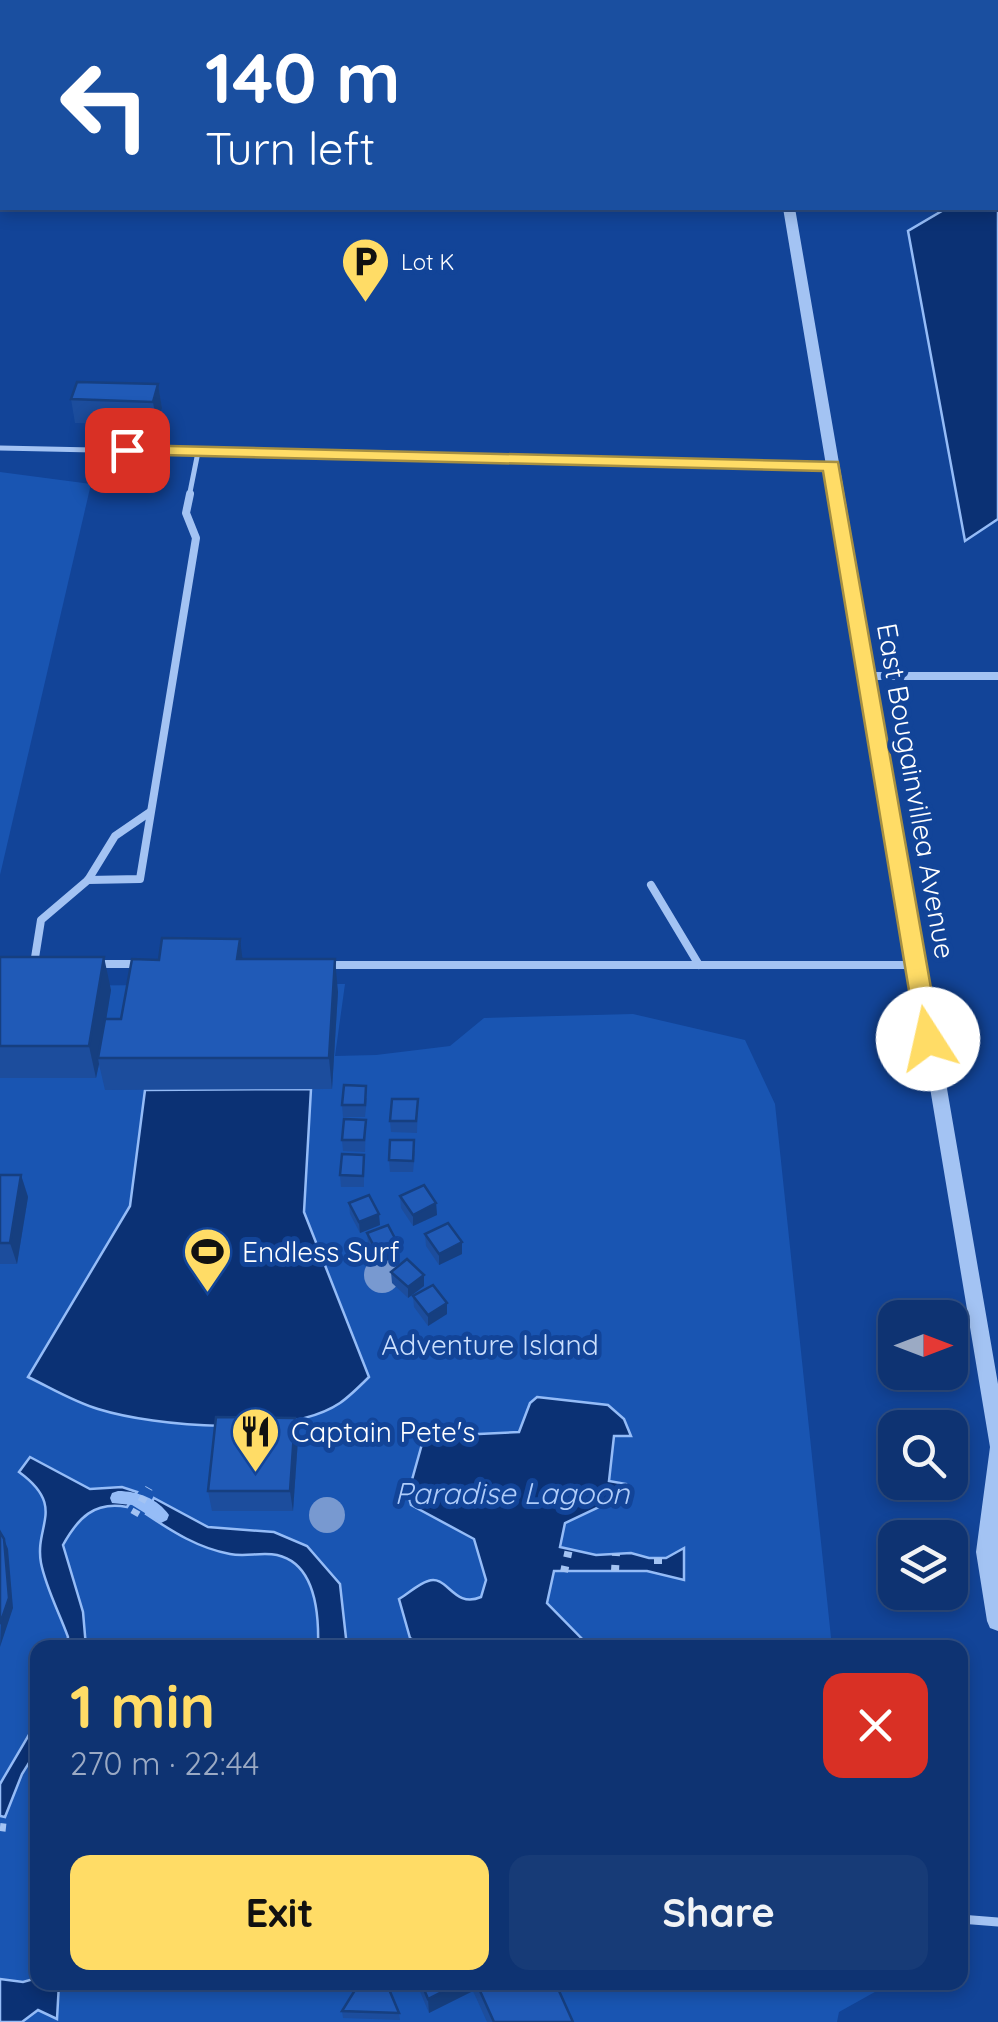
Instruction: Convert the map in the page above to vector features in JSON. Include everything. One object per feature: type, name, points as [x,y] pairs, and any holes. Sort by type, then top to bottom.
[{"type":"street","name":"East Bougainvillea Avenue","points":[[789,210],[998,1443]]},
{"type":"street","points":[[998,1450],[986,1552],[998,1622]]},
{"type":"lane","points":[[0,448],[832,466]]},
{"type":"lane","points":[[88,880],[140,879],[196,538],[186,513],[198,452]]},
{"type":"lane","points":[[866,676],[998,676]]},
{"type":"lane","points":[[34,964],[41,920],[88,880],[114,836],[151,811]]},
{"type":"lane","points":[[650,884],[698,965]]},
{"type":"lane","points":[[17,964],[53,964]]},
{"type":"lane","points":[[92,964],[150,964]]},
{"type":"lane","points":[[323,965],[916,965]]},
{"type":"lane","points":[[968,1920],[998,1922]]},
{"type":"path","points":[[134,1515],[149,1488]]},
{"type":"path","points":[[564,1572],[569,1550]]},
{"type":"path","points":[[615,1571],[616,1554]]},
{"type":"path","points":[[658,1558],[658,1572]]},
{"type":"green space","points":[[0,472],[91,484],[0,875]]},
{"type":"green space","name":"Adventure Island","points":[[345,984],[335,1056],[450,1046],[484,1018],[633,1014],[745,1040],[775,1104],[831,1640],[30,1640],[30,1990],[878,1990],[839,2012],[837,2022],[0,2022],[0,986]]},
{"type":"water","points":[[944,210],[998,210],[998,519],[965,541],[908,231]]},
{"type":"water","name":"Endless Surf","points":[[311,1089],[304,1212],[369,1377],[340,1403],[317,1414],[256,1425],[221,1426],[153,1421],[98,1409],[28,1377],[130,1206],[145,1090]]},
{"type":"water","name":"Paradise Lagoon","points":[[537,1397],[608,1405],[624,1419],[631,1436],[614,1436],[609,1481],[626,1484],[626,1489],[614,1500],[565,1523],[560,1547],[596,1555],[631,1553],[649,1558],[666,1558],[684,1548],[684,1580],[647,1571],[554,1571],[547,1603],[583,1640],[410,1638],[399,1599],[435,1580],[464,1599],[472,1599],[481,1597],[486,1580],[474,1539],[411,1505],[408,1494],[422,1444],[437,1436],[519,1432],[530,1403]]},
{"type":"water","points":[[30,1457],[90,1489],[122,1487],[137,1492],[127,1507],[105,1507],[88,1514],[63,1545],[83,1612],[85,1640],[67,1640],[41,1563],[45,1506],[33,1484],[19,1472]]},
{"type":"water","points":[[154,1498],[208,1527],[274,1532],[307,1546],[340,1584],[346,1640],[318,1640],[313,1593],[308,1580],[290,1560],[271,1554],[218,1551],[176,1533],[146,1514]]},
{"type":"water","points":[[30,1733],[30,1761],[5,1817],[0,1816],[0,1784]]},
{"type":"water","points":[[0,1979],[30,1980],[30,1990],[59,1990],[57,2019],[38,2010],[22,2022],[0,2022]]},
{"type":"building","points":[[77,382],[158,384],[153,402],[71,399]]},
{"type":"building","points":[[162,938],[240,939],[237,959],[335,959],[329,1058],[98,1058],[105,1019],[121,1019],[132,959],[159,960]]},
{"type":"building","points":[[0,957],[104,957],[89,1046],[0,1046]]},
{"type":"building","points":[[344,1085],[366,1086],[365,1105],[342,1105]]},
{"type":"building","points":[[392,1099],[418,1099],[416,1121],[390,1121]]},
{"type":"building","points":[[344,1119],[366,1120],[364,1140],[342,1140]]},
{"type":"building","points":[[390,1140],[414,1140],[413,1161],[389,1160]]},
{"type":"building","points":[[342,1154],[364,1155],[363,1176],[340,1175]]},
{"type":"building","points":[[0,1175],[21,1175],[10,1243],[0,1243]]},
{"type":"building","points":[[424,1185],[436,1203],[413,1215],[400,1196]]},
{"type":"building","points":[[369,1195],[379,1214],[359,1222],[349,1203]]},
{"type":"building","points":[[448,1223],[462,1242],[439,1254],[425,1234]]},
{"type":"building","points":[[388,1225],[398,1244],[377,1252],[367,1233]]},
{"type":"building","points":[[407,1259],[424,1275],[408,1287],[391,1272]]},
{"type":"building","points":[[433,1285],[447,1303],[428,1315],[413,1296]]},
{"type":"building","name":"Captain Pete's","points":[[216,1417],[295,1418],[290,1491],[208,1491]]},
{"type":"building","points":[[0,1532],[4,1539],[9,1598],[0,1624]]},
{"type":"building","points":[[355,1990],[389,1990],[399,2013],[342,2011]]},
{"type":"building","points":[[424,1990],[445,1990],[428,1999]]},
{"type":"building","points":[[480,1990],[559,1990],[573,2022],[494,2022]]},
{"type":"waterway","points":[[118,1498],[134,1498],[161,1515]]},
{"type":"place","name":"Lot K","points":[[366,304]]},
{"type":"place","name":"Endless Surf","points":[[207,1294]]},
{"type":"place","name":"Captain Pete's","points":[[256,1474]]},
{"type":"route","points":[[127,450],[832,466],[928,1039]]}]
